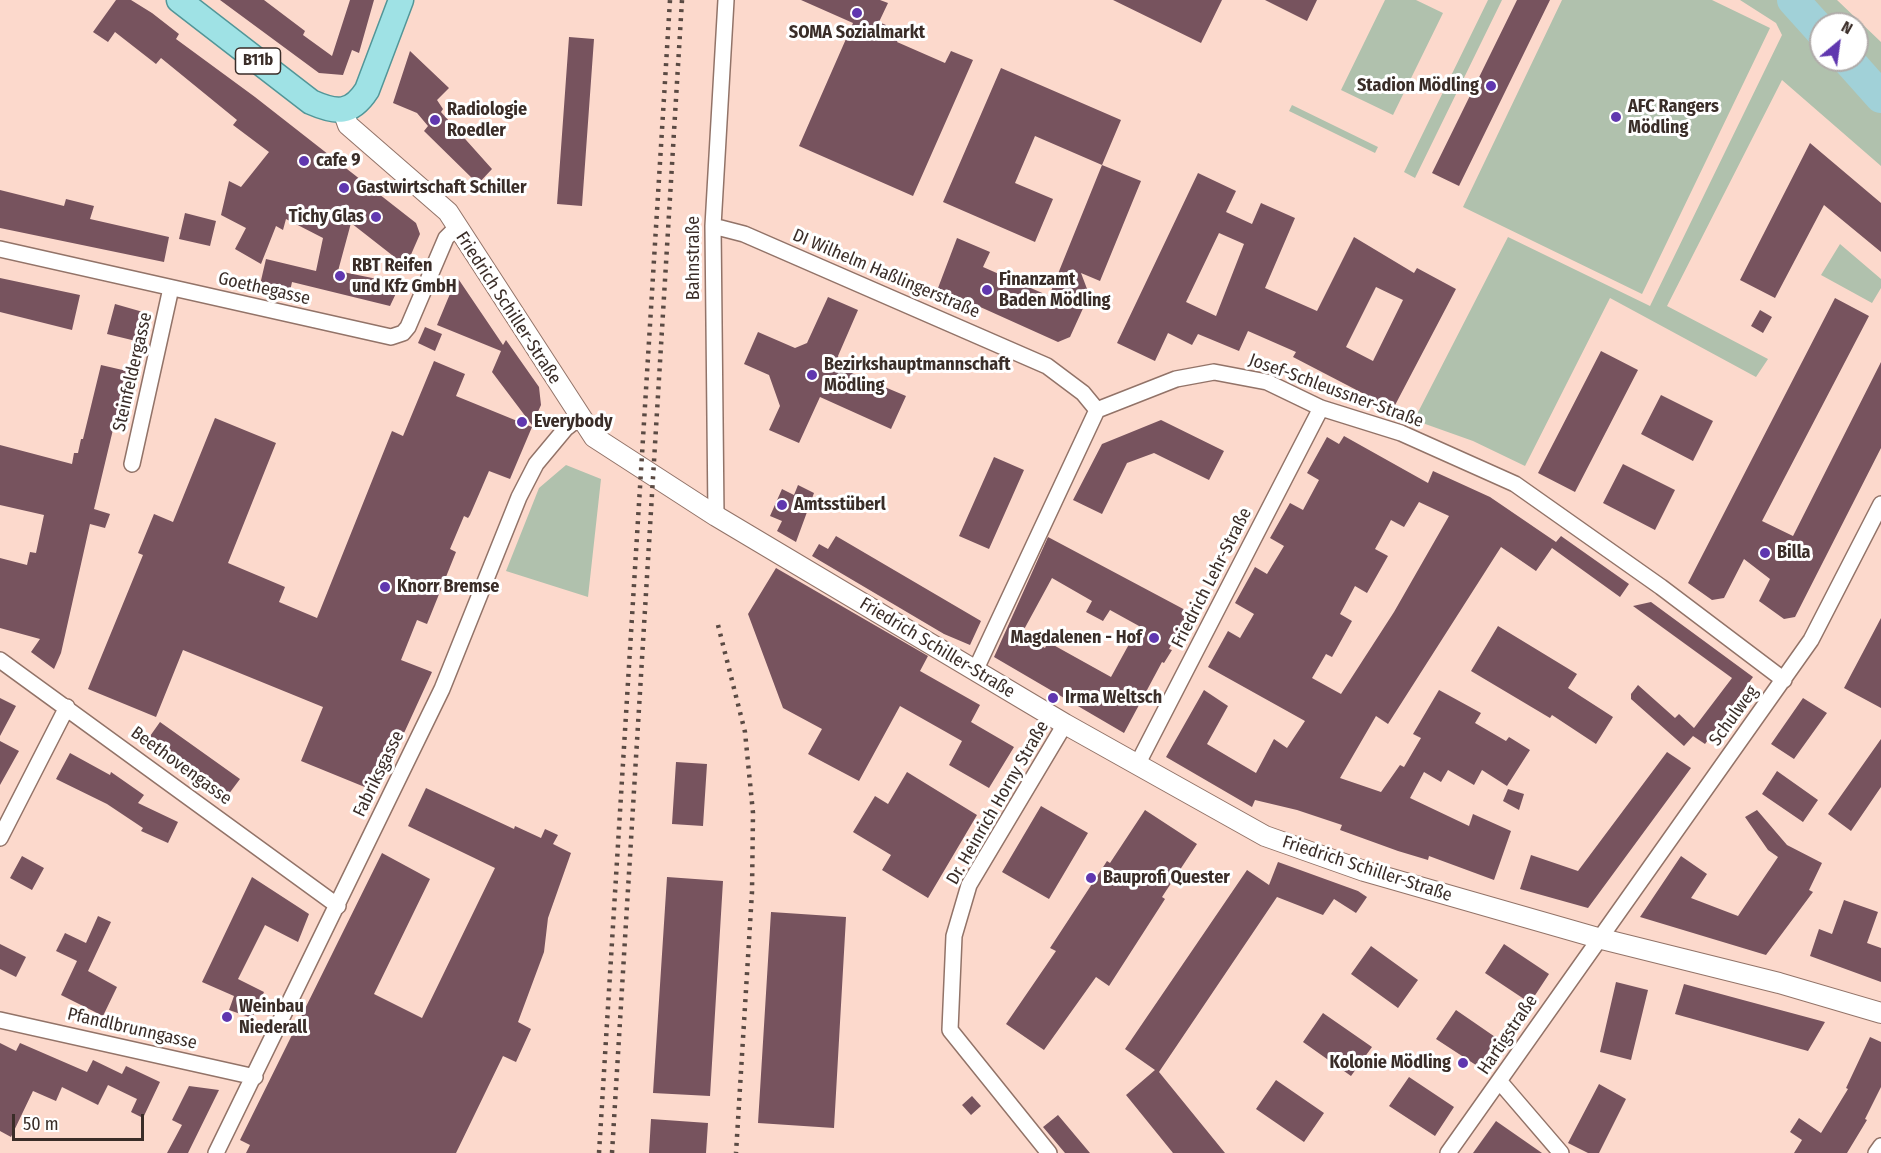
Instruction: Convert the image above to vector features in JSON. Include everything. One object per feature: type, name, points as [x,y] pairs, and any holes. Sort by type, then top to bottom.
[{"type":"main road","name":"B11b","points":[[179,0],[311,102],[326,109],[343,111]]},
{"type":"main road","points":[[343,111],[360,103],[368,90],[388,41],[401,0]]},
{"type":"street","name":"Bahnstraße","points":[[716,516],[712,226],[726,0]]},
{"type":"street","name":"Friedrich Schiller-Straße","points":[[343,111],[348,125],[448,212],[456,228],[579,418],[594,437],[716,516],[1065,724],[1265,836],[1364,871],[1598,938],[1779,983],[1881,1013]]},
{"type":"street","name":"DI Wilhelm Haßlingerstraße","points":[[712,226],[744,234],[1047,366],[1083,393],[1097,410]]},
{"type":"street","name":"Goethegasse","points":[[0,249],[397,336],[408,327],[446,238],[456,228]]},
{"type":"street","name":"Steinfeldergasse","points":[[132,464],[171,288]]},
{"type":"street","name":"Josef-Schleussner-Straße","points":[[1097,410],[1176,379],[1214,372],[1267,382],[1321,408],[1401,433],[1515,484],[1661,587],[1784,680]]},
{"type":"street","name":"Friedrich Lehr-Straße","points":[[1137,765],[1321,408]]},
{"type":"street","points":[[975,671],[1097,410]]},
{"type":"street","name":"Fabriksgasse","points":[[216,1153],[442,689],[519,497],[536,464],[566,428],[579,418]]},
{"type":"street","name":"Schulweg","points":[[1598,938],[1811,640],[1881,504]]},
{"type":"street","name":"Beethovengasse","points":[[0,660],[338,906]]},
{"type":"street","points":[[0,838],[67,707]]},
{"type":"street","name":"Dr. Heinrich Horny Straße","points":[[1049,1153],[950,1030],[954,936],[969,885],[1065,724]]},
{"type":"street","name":"Hartigstraße","points":[[1448,1153],[1500,1082],[1598,938]]},
{"type":"street","name":"Pfandlbrunngasse","points":[[0,1020],[255,1077]]},
{"type":"street","points":[[1500,1082],[1561,1153]]},
{"type":"street","points":[[1876,1153],[1881,1146]]},
{"type":"green space","points":[[1385,0],[1416,0],[1443,13],[1393,115],[1341,90]]},
{"type":"green space","points":[[1488,0],[1502,0],[1415,178],[1404,172]]},
{"type":"green space","name":"AFC Rangers Mödling","points":[[1562,0],[1712,0],[1770,28],[1642,294],[1463,207]]},
{"type":"green space","points":[[1740,0],[1837,0],[1850,12],[1809,12],[1809,72],[1869,72],[1869,31],[1881,42],[1881,166],[1782,80],[1667,306],[1768,359],[1756,377],[1610,298],[1525,466],[1473,441],[1414,420],[1508,237],[1650,306],[1782,35],[1776,23]]},
{"type":"green space","points":[[1292,105],[1378,147],[1375,153],[1289,111]]},
{"type":"green space","points":[[1840,244],[1881,279],[1881,288],[1872,303],[1821,275]]},
{"type":"green space","points":[[566,465],[601,479],[588,597],[506,571],[539,488]]},
{"type":"building","points":[[116,0],[131,0],[152,13],[179,34],[176,39],[255,97],[416,223],[420,234],[406,266],[351,223],[338,271],[392,282],[399,287],[390,306],[292,282],[289,296],[259,289],[266,259],[316,271],[323,238],[286,219],[283,230],[276,226],[261,264],[235,249],[246,228],[221,215],[229,181],[241,187],[269,152],[233,125],[237,120],[161,58],[156,64],[115,32],[108,42],[93,32]]},
{"type":"building","points":[[220,0],[264,0],[305,31],[303,35],[332,56],[350,0],[374,0],[359,53],[352,50],[343,75],[319,73]]},
{"type":"building","points":[[801,0],[880,0],[888,3],[879,22],[902,32],[897,42],[945,63],[951,51],[973,60],[913,196],[799,146],[853,23]]},
{"type":"building","points":[[1113,0],[1222,0],[1201,43]]},
{"type":"building","points":[[1265,0],[1317,0],[1307,21]]},
{"type":"building","name":"Stadion Mödling","points":[[1517,0],[1550,0],[1459,186],[1432,173]]},
{"type":"building","points":[[569,37],[594,39],[582,206],[557,204]]},
{"type":"building","name":"Radiologie Roedler","points":[[410,51],[449,88],[437,100],[443,109],[441,112],[492,169],[478,184],[424,131],[428,126],[417,113],[393,103]]},
{"type":"building","points":[[1001,68],[1121,120],[1102,165],[1035,136],[1015,183],[1053,199],[1035,242],[943,202]]},
{"type":"building","points":[[1810,143],[1881,203],[1881,252],[1824,205],[1775,298],[1740,280]]},
{"type":"building","points":[[1102,165],[1141,181],[1100,281],[1081,273],[1092,302],[1085,304],[1070,337],[1058,342],[938,288],[957,238],[990,252],[983,267],[1049,296]]},
{"type":"building","points":[[1198,173],[1236,191],[1226,212],[1252,224],[1261,203],[1295,218],[1265,288],[1317,311],[1354,237],[1414,273],[1417,268],[1456,289],[1393,409],[1293,357],[1296,352],[1248,331],[1239,351],[1198,334],[1192,345],[1168,333],[1155,361],[1117,343]],"holes":[[[1219,233],[1244,244],[1216,316],[1186,302]],[[1376,287],[1403,300],[1373,361],[1346,347]]]},
{"type":"building","points":[[0,190],[64,206],[66,199],[94,206],[90,219],[169,237],[164,262],[0,228]]},
{"type":"building","points":[[185,213],[216,221],[210,246],[179,239]]},
{"type":"building","points":[[457,277],[503,345],[506,340],[539,387],[541,405],[532,425],[492,372],[501,351],[437,325]]},
{"type":"building","points":[[0,278],[80,295],[72,330],[0,312]]},
{"type":"building","name":"Bezirkshauptmannschaft Mödling","points":[[828,297],[858,310],[838,356],[842,369],[906,396],[891,429],[820,397],[799,443],[769,430],[780,406],[769,375],[744,364],[758,332],[795,348],[807,343]]},
{"type":"building","points":[[1835,298],[1869,316],[1762,521],[1793,536],[1881,362],[1881,448],[1795,617],[1784,619],[1759,601],[1770,579],[1744,559],[1724,598],[1712,600],[1688,583]]},
{"type":"building","points":[[115,304],[143,312],[136,341],[107,334]]},
{"type":"building","points":[[1760,310],[1772,317],[1763,333],[1751,326]]},
{"type":"building","points":[[425,327],[442,334],[435,351],[418,343]]},
{"type":"building","points":[[1601,351],[1638,370],[1575,492],[1538,473]]},
{"type":"building","points":[[434,361],[465,374],[456,396],[532,427],[510,479],[489,471],[470,515],[468,518],[464,516],[450,549],[456,552],[427,624],[417,620],[401,660],[432,672],[377,792],[301,761],[323,707],[183,650],[156,717],[88,689],[143,555],[138,553],[154,514],[173,522],[215,418],[276,443],[228,563],[285,587],[279,602],[317,618],[392,431],[403,436]]},
{"type":"building","points":[[101,365],[127,371],[94,509],[110,514],[105,528],[90,524],[61,653],[54,669],[31,652],[40,639],[0,628],[0,558],[27,565],[30,552],[36,553],[44,515],[0,505],[0,445],[72,464],[74,453],[78,453],[81,439],[83,439]]},
{"type":"building","points":[[1661,395],[1713,421],[1693,461],[1641,434]]},
{"type":"building","points":[[1161,420],[1224,451],[1209,480],[1154,453],[1127,463],[1102,514],[1073,500],[1102,444]]},
{"type":"building","points":[[1344,436],[1428,483],[1433,471],[1490,497],[1556,542],[1561,536],[1629,584],[1620,597],[1552,548],[1536,571],[1501,547],[1388,724],[1376,716],[1340,778],[1381,792],[1400,765],[1404,767],[1421,738],[1413,734],[1439,690],[1481,713],[1475,723],[1506,741],[1509,737],[1530,750],[1507,786],[1482,770],[1474,785],[1448,770],[1441,782],[1424,772],[1410,798],[1469,826],[1473,814],[1511,831],[1494,880],[1429,856],[1428,860],[1398,851],[1340,830],[1342,825],[1297,810],[1255,800],[1252,807],[1166,757],[1204,690],[1228,706],[1207,744],[1256,773],[1274,739],[1287,748],[1305,721],[1208,667],[1228,631],[1240,638],[1254,614],[1235,603],[1255,567],[1267,574],[1284,546],[1270,538],[1290,503],[1303,510],[1319,480],[1307,473],[1327,437],[1339,444]],"holes":[[[1419,502],[1449,516],[1394,612],[1341,694],[1312,678],[1326,654],[1332,657],[1352,621],[1340,614],[1355,586],[1367,593],[1388,556],[1375,549],[1391,520],[1404,527]]]},
{"type":"building","points":[[994,457],[1024,470],[989,549],[959,536]]},
{"type":"building","points":[[1623,464],[1675,490],[1655,530],[1603,503]]},
{"type":"building","points":[[798,485],[814,493],[796,542],[777,531],[782,521],[770,516],[782,489],[794,495]]},
{"type":"building","points":[[836,536],[981,621],[970,645],[944,634],[812,556],[819,544],[828,549]]},
{"type":"building","name":"Magdalenen - Hof","points":[[1048,537],[1189,612],[1169,649],[1172,650],[1164,663],[1162,662],[1124,733],[994,657]],"holes":[[[1052,578],[1092,601],[1086,612],[1103,621],[1110,610],[1139,626],[1111,677],[1048,642],[1045,648],[1021,635]]]},
{"type":"building","points":[[776,568],[928,656],[920,671],[980,705],[971,722],[1014,747],[989,788],[949,765],[962,741],[900,706],[859,781],[808,754],[822,729],[783,708],[748,614]]},
{"type":"building","points":[[1651,602],[1753,677],[1705,744],[1693,736],[1684,746],[1631,699],[1631,694],[1638,685],[1675,718],[1679,714],[1694,728],[1732,678],[1633,606]]},
{"type":"building","points":[[1881,618],[1881,708],[1844,688]]},
{"type":"building","points":[[1498,626],[1577,674],[1568,688],[1613,717],[1596,744],[1552,715],[1550,718],[1471,671]]},
{"type":"building","points":[[0,698],[16,706],[0,736]]},
{"type":"building","points":[[1803,698],[1827,713],[1794,759],[1771,744]]},
{"type":"building","points":[[160,722],[240,779],[222,803],[143,746]]},
{"type":"building","points":[[1881,739],[1881,787],[1851,831],[1828,814]]},
{"type":"building","points":[[0,741],[19,751],[0,785]]},
{"type":"building","points":[[1667,752],[1691,768],[1588,908],[1520,889],[1531,855],[1578,871]]},
{"type":"building","points":[[70,753],[110,775],[111,772],[144,795],[138,803],[178,822],[168,843],[141,831],[143,828],[107,804],[56,779]]},
{"type":"building","points":[[676,762],[707,764],[703,826],[672,824]]},
{"type":"building","points":[[1777,771],[1818,800],[1803,822],[1762,794]]},
{"type":"building","points":[[907,772],[977,815],[928,898],[882,870],[891,855],[853,832],[875,796],[888,804]]},
{"type":"building","points":[[426,788],[514,829],[515,826],[541,838],[545,829],[558,835],[553,844],[571,853],[548,918],[544,952],[518,1022],[531,1029],[516,1062],[503,1056],[456,1153],[246,1153],[250,1145],[240,1140],[382,853],[430,879],[374,994],[422,1018],[495,868],[408,826]]},
{"type":"building","points":[[1508,789],[1524,794],[1519,810],[1503,801]]},
{"type":"building","points":[[1041,806],[1088,833],[1049,899],[1002,872]]},
{"type":"building","points":[[1145,810],[1197,844],[1162,897],[1165,899],[1109,986],[1096,977],[1044,1050],[1006,1024],[1056,951],[1050,948],[1107,861],[1110,863]]},
{"type":"building","points":[[1757,810],[1787,845],[1822,863],[1809,890],[1813,892],[1766,955],[1640,917],[1681,856],[1707,874],[1691,898],[1738,916],[1778,857],[1768,850],[1745,817]]},
{"type":"building","points":[[22,856],[44,868],[32,890],[10,878]]},
{"type":"building","points":[[1278,862],[1358,891],[1367,897],[1356,913],[1334,899],[1323,915],[1277,897],[1159,1072],[1225,1153],[1173,1153],[1126,1095],[1155,1070],[1125,1049],[1247,870],[1269,885]]},
{"type":"building","points":[[252,877],[309,914],[298,942],[265,925],[238,979],[264,992],[252,1018],[229,1010],[234,996],[202,982]]},
{"type":"building","points":[[667,877],[723,881],[710,1096],[653,1093]]},
{"type":"building","points":[[1844,900],[1878,912],[1867,943],[1881,948],[1881,982],[1810,956],[1819,929],[1832,934]]},
{"type":"building","points":[[771,912],[846,917],[834,1128],[758,1123]]},
{"type":"building","points":[[98,916],[111,922],[88,971],[117,987],[103,1016],[61,995],[77,961],[56,951],[65,933],[86,943]]},
{"type":"building","points":[[0,944],[26,957],[16,977],[0,969]]},
{"type":"building","points":[[1504,944],[1549,974],[1530,1003],[1485,973]]},
{"type":"building","points":[[1371,946],[1418,980],[1398,1008],[1351,974]]},
{"type":"building","points":[[1616,982],[1648,990],[1631,1060],[1600,1052]]},
{"type":"building","points":[[1684,984],[1825,1022],[1808,1051],[1675,1014]]},
{"type":"building","points":[[1456,1010],[1501,1041],[1482,1069],[1436,1039]]},
{"type":"building","points":[[1323,1013],[1372,1047],[1351,1076],[1303,1042]]},
{"type":"building","points":[[1870,1037],[1881,1042],[1881,1087],[1865,1119],[1867,1120],[1847,1153],[1794,1153],[1802,1140],[1790,1132],[1799,1118],[1821,1133],[1848,1089],[1846,1088]]},
{"type":"building","points":[[0,1043],[16,1051],[20,1043],[87,1072],[93,1060],[122,1074],[126,1066],[160,1082],[143,1118],[131,1112],[137,1099],[108,1085],[98,1105],[62,1087],[56,1101],[33,1091],[11,1137],[0,1131]]},
{"type":"building","points":[[1409,1077],[1454,1107],[1435,1136],[1389,1106]]},
{"type":"building","points":[[1276,1080],[1324,1113],[1304,1142],[1256,1109]]},
{"type":"building","points":[[1599,1084],[1626,1099],[1599,1153],[1588,1153],[1568,1143]]},
{"type":"building","points":[[189,1086],[219,1090],[188,1153],[167,1153],[182,1125],[172,1120]]},
{"type":"building","points":[[972,1096],[981,1106],[971,1115],[962,1105]]},
{"type":"building","points":[[1058,1115],[1090,1153],[1065,1153],[1043,1127]]},
{"type":"building","points":[[651,1119],[708,1123],[706,1153],[649,1153]]},
{"type":"building","points":[[1496,1121],[1542,1153],[1473,1153]]},
{"type":"waterway","points":[[1793,0],[1809,18]]},
{"type":"waterway","points":[[1859,72],[1881,97]]},
{"type":"railway","points":[[599,1153],[670,0]]},
{"type":"railway","points":[[612,1153],[682,0]]},
{"type":"railway","points":[[718,625],[745,732],[753,813],[752,892],[736,1153]]},
{"type":"place","name":"SOMA Sozialmarkt","points":[[857,13]]},
{"type":"place","name":"Stadion Mödling","points":[[1491,86]]},
{"type":"place","name":"AFC Rangers Mödling","points":[[1616,117]]},
{"type":"place","name":"Radiologie Roedler","points":[[435,120]]},
{"type":"place","name":"cafe 9","points":[[304,161]]},
{"type":"place","name":"Gastwirtschaft Schiller","points":[[344,188]]},
{"type":"place","name":"Tichy Glas","points":[[376,217]]},
{"type":"place","name":"RBT Reifen und Kfz GmbH","points":[[340,276]]},
{"type":"place","name":"Finanzamt Baden Mödling","points":[[987,290]]},
{"type":"place","name":"Bezirkshauptmannschaft Mödling","points":[[812,375]]},
{"type":"place","name":"Everybody","points":[[522,422]]},
{"type":"place","name":"Amtsstüberl","points":[[782,505]]},
{"type":"place","name":"Billa","points":[[1765,553]]},
{"type":"place","name":"Knorr Bremse","points":[[385,587]]},
{"type":"place","name":"Magdalenen - Hof","points":[[1154,638]]},
{"type":"place","name":"Irma Weltsch","points":[[1053,698]]},
{"type":"place","name":"Bauprofi Quester","points":[[1091,878]]},
{"type":"place","name":"Weinbau Niederall","points":[[227,1017]]},
{"type":"place","name":"Kolonie Mödling","points":[[1463,1063]]}]
